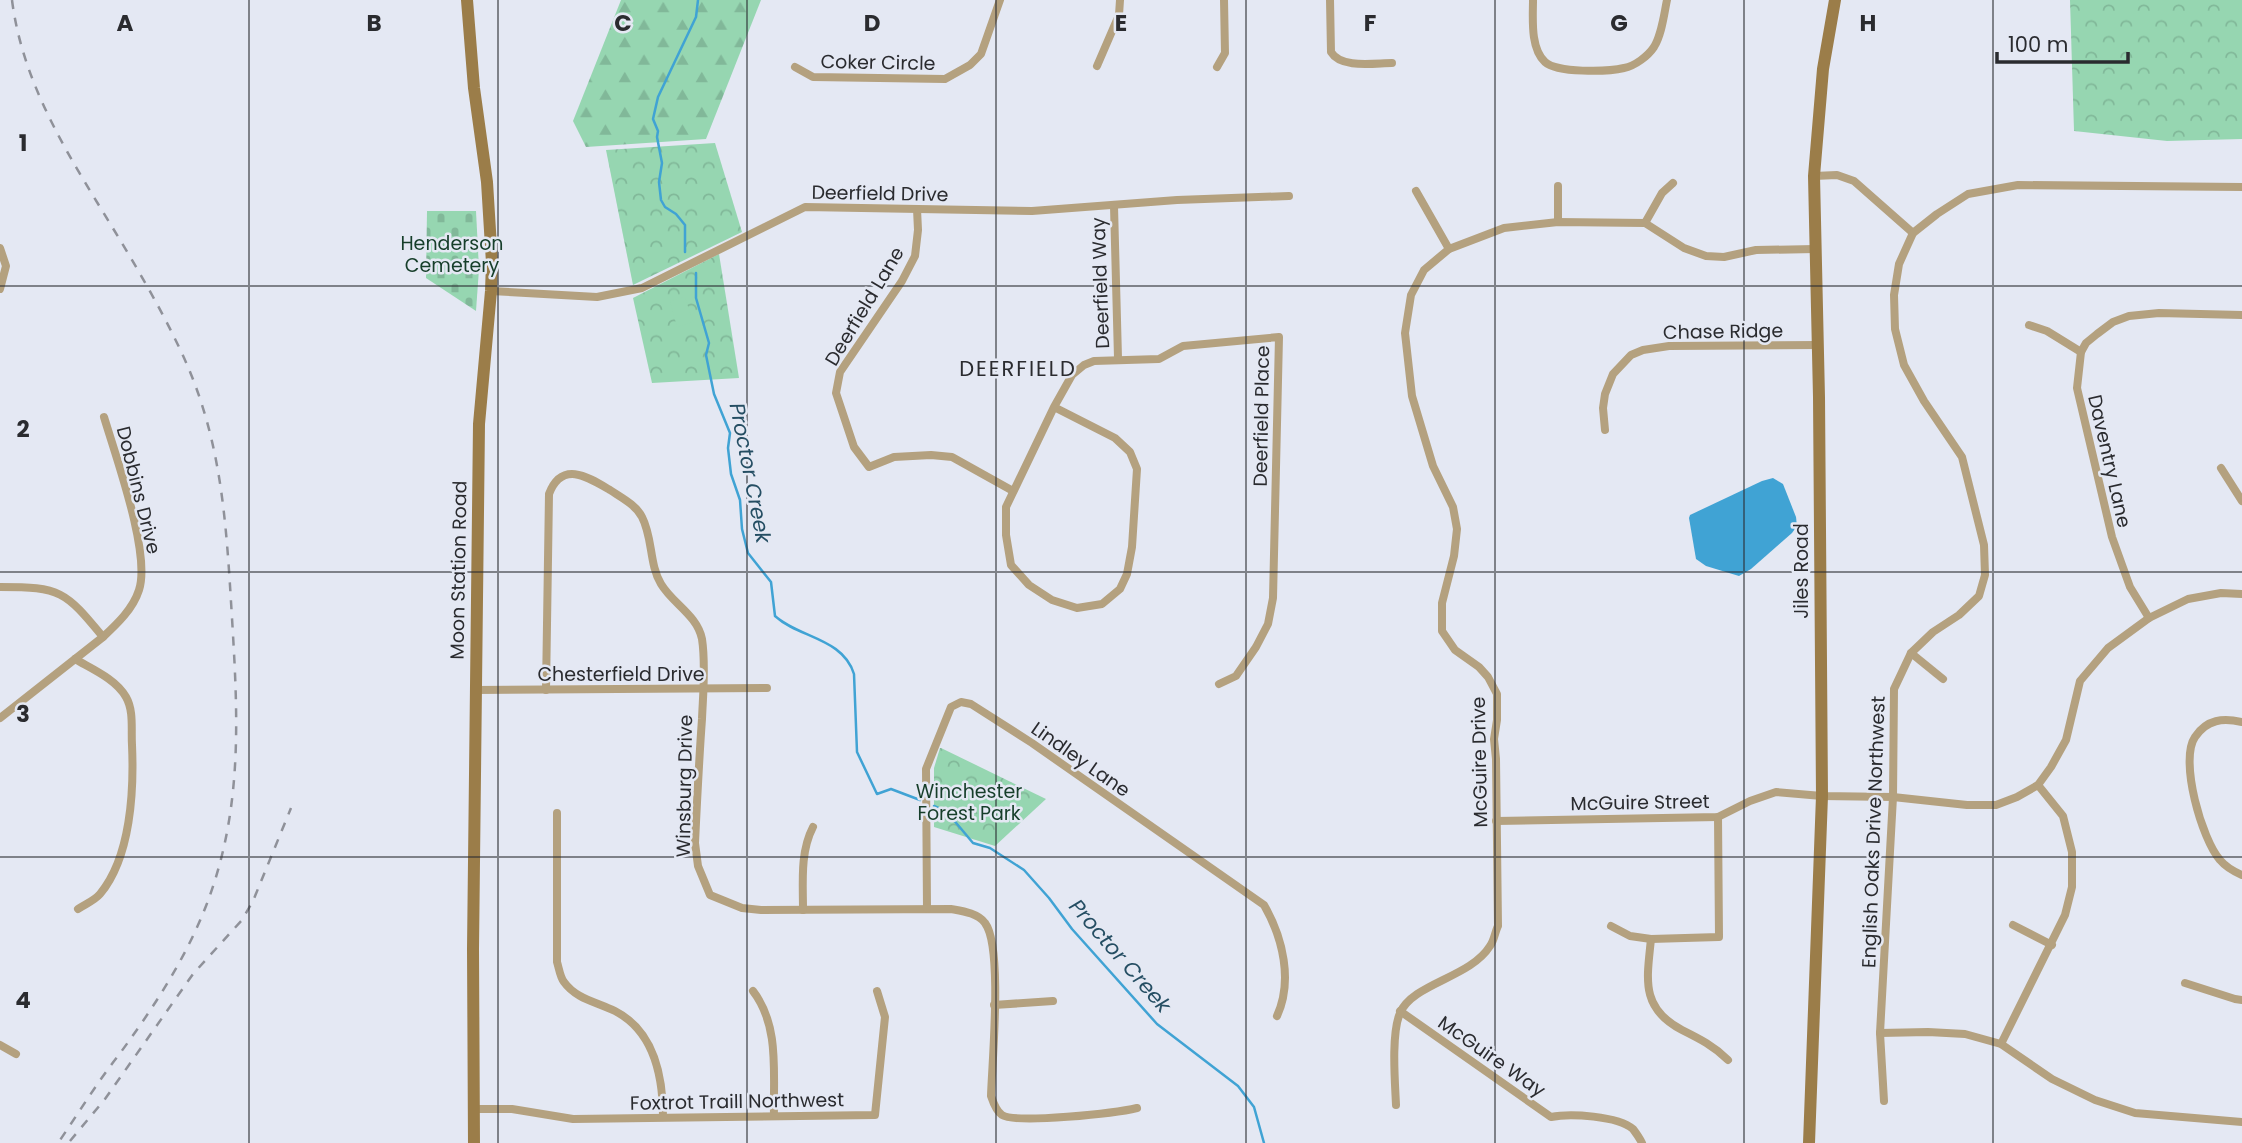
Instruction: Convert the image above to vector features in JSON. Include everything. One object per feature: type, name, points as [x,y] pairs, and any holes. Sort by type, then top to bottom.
[{"type":"street","name":"Moon Station Road","points":[[467,0],[474,88],[487,182],[491,291],[479,424],[473,949],[474,1143]]},
{"type":"street","name":"Coker Circle","points":[[795,67],[813,77],[945,79],[970,65],[981,54],[1000,0]]},
{"type":"street","points":[[1097,66],[1119,15],[1120,0]]},
{"type":"street","points":[[1217,67],[1225,53],[1224,0]]},
{"type":"street","points":[[1330,0],[1331,52],[1335,58],[1342,62],[1392,63]]},
{"type":"street","points":[[1533,0],[1536,48],[1544,62],[1556,68],[1591,71],[1625,68],[1642,59],[1655,46],[1667,0]]},
{"type":"street","name":"Jiles Road","points":[[1809,1143],[1822,796],[1814,176],[1823,69],[1835,0]]},
{"type":"street","points":[[1814,176],[1838,175],[1854,181],[1913,233]]},
{"type":"street","points":[[1673,183],[1662,193],[1646,223],[1684,248],[1706,256],[1724,257],[1756,250],[1815,249]]},
{"type":"street","name":"English Oaks Drive Northwest","points":[[1884,1101],[1880,1033],[1894,797],[1894,689],[1911,653],[1979,596],[1985,575],[1984,545],[1962,457],[1924,401],[1904,365],[1895,329],[1894,295],[1899,264],[1913,233],[1968,194],[2018,185],[2242,187]]},
{"type":"street","points":[[1558,186],[1558,222]]},
{"type":"street","points":[[1416,191],[1448,249]]},
{"type":"street","name":"Deerfield Drive","points":[[491,291],[608,296],[650,286],[805,206],[1032,211],[1177,200],[1289,196]]},
{"type":"street","name":"Deerfield Way","points":[[1114,206],[1118,359]]},
{"type":"street","name":"Deerfield Lane","points":[[917,209],[915,256],[902,281],[840,372],[836,393],[854,447],[869,467],[894,457],[953,457],[1013,491]]},
{"type":"street","name":"McGuire Drive","points":[[1400,1011],[1422,991],[1473,965],[1491,946],[1497,926],[1494,738],[1497,694],[1484,672],[1455,650],[1442,631],[1442,603],[1454,556],[1457,529],[1453,507],[1433,466],[1412,396],[1405,333],[1411,295],[1424,270],[1448,249],[1504,228],[1558,222],[1646,223]]},
{"type":"street","points":[[0,248],[6,266],[0,289]]},
{"type":"street","points":[[2029,325],[2047,331],[2081,352],[2086,343],[2113,322],[2129,316],[2159,313],[2242,315]]},
{"type":"street","name":"Deerfield Place","points":[[1055,407],[1115,438],[1130,452],[1137,469],[1132,547],[1127,574],[1120,589],[1102,604],[1077,608],[1052,600],[1029,584],[1011,565],[1006,535],[1006,508],[1013,491],[1055,407],[1072,374],[1094,360],[1159,359],[1183,346],[1279,337],[1273,598],[1268,624],[1256,647],[1236,676],[1219,684]]},
{"type":"street","name":"Chase Ridge","points":[[1605,430],[1605,394],[1614,374],[1631,355],[1643,350],[1669,346],[1817,345]]},
{"type":"street","name":"Daventry Lane","points":[[2081,352],[2077,388],[2112,537],[2130,587],[2149,618]]},
{"type":"street","name":"Dobbins Drive","points":[[0,718],[103,637],[118,622],[139,592],[143,563],[139,541],[104,417]]},
{"type":"street","points":[[2221,468],[2242,501]]},
{"type":"street","name":"Winsburg Drive","points":[[546,690],[549,494],[556,482],[570,474],[578,474],[592,479],[638,510],[647,528],[657,577],[699,629],[702,640],[703,689],[695,842],[698,866],[710,895],[742,908],[951,909],[969,912],[985,921],[993,938],[996,964],[991,1096],[1002,1115],[1038,1118],[1120,1112],[1137,1108]]},
{"type":"street","points":[[0,587],[42,588],[57,593],[73,601],[103,637]]},
{"type":"street","points":[[2001,1044],[2052,945],[2065,915],[2072,887],[2072,852],[2063,816],[2038,785],[2066,740],[2080,681],[2108,648],[2149,618],[2188,599],[2221,593],[2242,594]]},
{"type":"street","points":[[1911,653],[1943,679]]},
{"type":"street","points":[[75,659],[105,677],[125,694],[130,706],[133,779],[127,831],[119,858],[100,894],[78,909]]},
{"type":"street","name":"Chesterfield Drive","points":[[475,690],[767,688]]},
{"type":"street","name":"Lindley Lane","points":[[927,909],[926,769],[951,707],[961,702],[971,704],[1032,743],[1264,905],[1272,918],[1281,944],[1286,977],[1284,1000],[1277,1016]]},
{"type":"street","points":[[2242,722],[2223,718],[2209,724],[2194,737],[2189,756],[2195,805],[2204,832],[2219,859],[2242,875]]},
{"type":"street","name":"McGuire Street","points":[[1496,821],[1718,817],[1776,792],[1996,805],[2038,785]]},
{"type":"street","points":[[557,813],[557,962],[563,982],[580,997],[616,1012],[638,1028],[659,1069],[663,1118]]},
{"type":"street","points":[[1611,926],[1630,936],[1651,939],[1719,937],[1718,817]]},
{"type":"street","points":[[803,910],[804,851],[813,827]]},
{"type":"street","points":[[2013,925],[2052,945]]},
{"type":"street","points":[[1651,939],[1647,974],[1655,1009],[1660,1016],[1680,1029],[1702,1038],[1728,1060]]},
{"type":"street","points":[[2185,983],[2242,1000]]},
{"type":"street","name":"Foxtrot Traill Northwest","points":[[475,1109],[512,1109],[563,1119],[875,1115],[885,1017],[877,990]]},
{"type":"street","points":[[753,991],[768,1017],[772,1034],[774,1116]]},
{"type":"street","points":[[994,1005],[1053,1000]]},
{"type":"street","points":[[1396,1105],[1396,1028],[1400,1011]]},
{"type":"street","name":"McGuire Way","points":[[1400,1011],[1551,1117],[1563,1115],[1613,1120],[1632,1129],[1642,1143]]},
{"type":"street","points":[[1880,1033],[1965,1034],[2001,1044],[2052,1079],[2095,1100],[2135,1113],[2242,1122]]},
{"type":"street","points":[[0,1045],[16,1054]]},
{"type":"green space","points":[[621,0],[761,0],[706,139],[586,147],[573,121]]},
{"type":"green space","points":[[2070,0],[2242,0],[2242,139],[2167,141],[2074,131]]},
{"type":"green space","points":[[715,143],[742,232],[633,285],[606,150]]},
{"type":"green space","name":"Henderson Cemetery","points":[[427,211],[476,211],[479,269],[476,311],[426,278]]},
{"type":"green space","points":[[719,254],[739,378],[652,383],[633,298]]},
{"type":"green space","points":[[685,297],[693,322],[677,327],[670,301]]},
{"type":"green space","name":"Winchester Forest Park","points":[[940,748],[1046,799],[995,846],[934,827],[934,768]]},
{"type":"water","points":[[1773,478],[1783,484],[1796,517],[1797,526],[1792,533],[1751,569],[1739,576],[1706,566],[1696,559],[1690,515]]},
{"type":"waterway","name":"Proctor Creek","points":[[685,252],[685,225],[661,200],[659,182],[662,163],[658,131],[653,119],[658,97],[696,17],[698,0]]},
{"type":"waterway","name":"Proctor Creek","points":[[696,273],[696,298],[709,343],[706,355],[714,394],[730,433],[728,448],[731,474],[740,500],[742,529],[748,553],[771,582],[775,616],[830,646],[848,662],[854,674],[857,752],[877,794],[891,789],[920,800]]},
{"type":"waterway","name":"Proctor Creek","points":[[934,806],[947,812],[973,843],[990,848],[1024,870],[1072,929],[1157,1024],[1238,1086],[1254,1107],[1264,1143]]},
{"type":"railway","points":[[12,0],[23,52],[53,125],[137,268],[178,345],[204,412],[213,445],[224,512],[236,692],[235,764],[227,835],[206,906],[167,984],[58,1143]]},
{"type":"railway","points":[[70,1141],[105,1099],[193,974],[242,920],[253,901],[291,808]]},
{"type":"district","name":"DEERFIELD","points":[[1018,369]]}]
